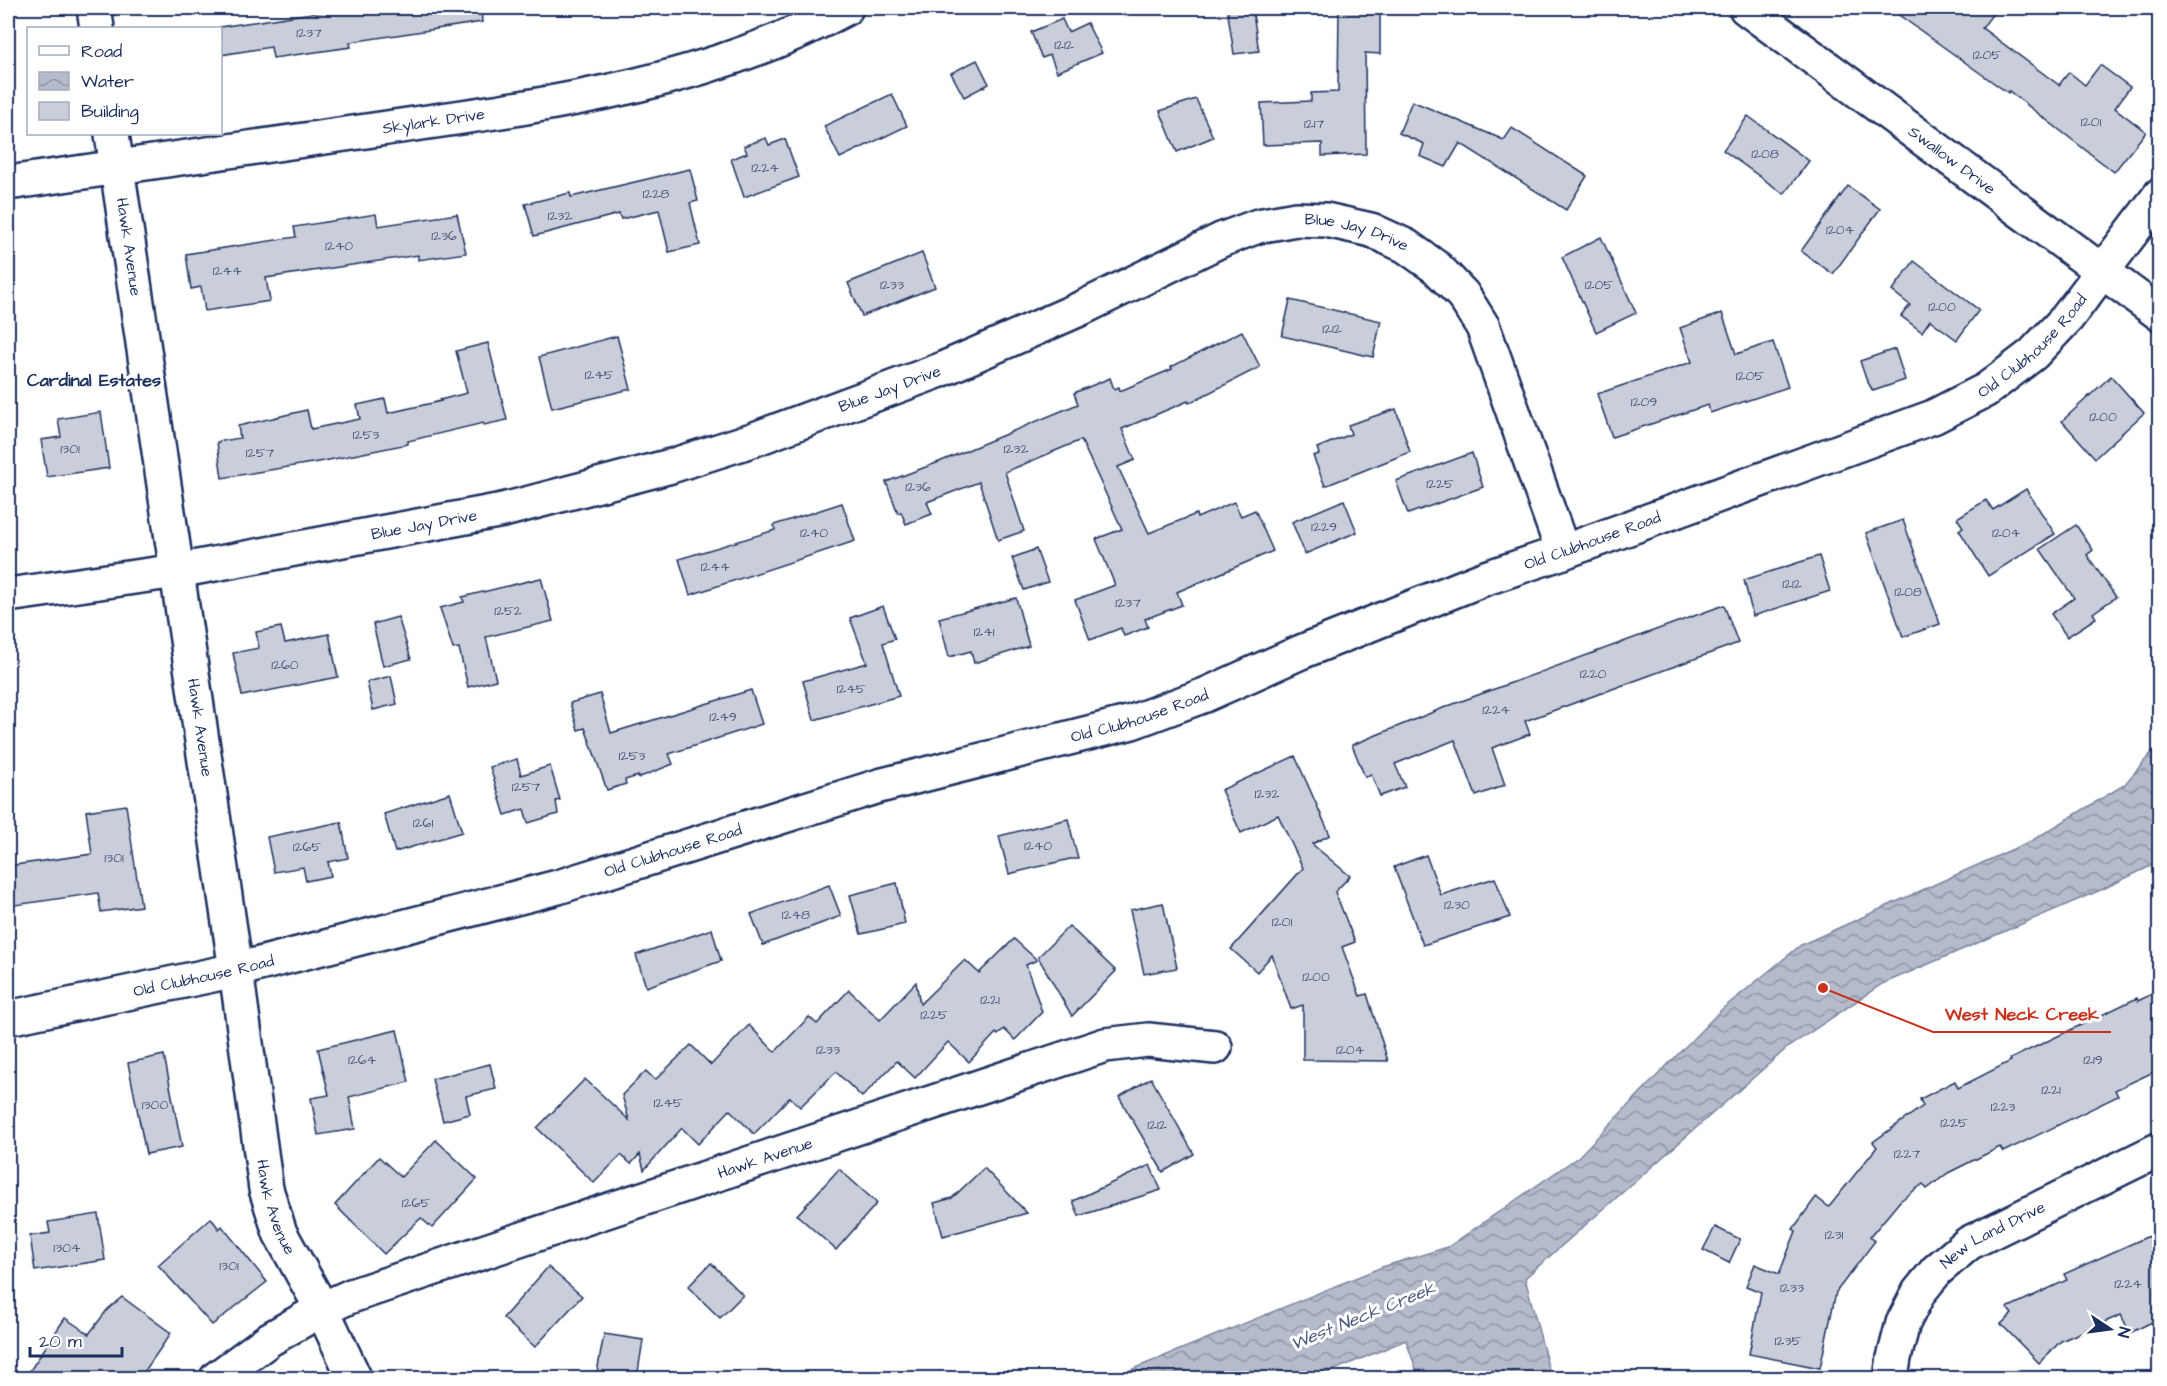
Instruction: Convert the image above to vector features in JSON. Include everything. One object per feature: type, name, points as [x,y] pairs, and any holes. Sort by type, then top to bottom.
[{"type":"street","points":[[94,8],[97,27]]},
{"type":"street","name":"Skylark Drive","points":[[8,183],[470,116],[627,88],[690,72],[765,46],[846,8]]},
{"type":"street","name":"Swallow Drive","points":[[1746,8],[2160,314]]},
{"type":"street","name":"Hawk Avenue","points":[[112,135],[236,970],[266,1189],[280,1233],[322,1309]]},
{"type":"street","name":"Old Clubhouse Road","points":[[8,1018],[236,970],[558,887],[879,786],[1132,722],[1205,695],[1301,652],[1483,579],[1933,417],[1986,390],[2033,354],[2067,318],[2160,195]]},
{"type":"street","name":"Blue Jay Drive","points":[[8,595],[177,571],[503,510],[671,466],[752,440],[938,371],[1082,308],[1221,240],[1257,226],[1296,219],[1326,220],[1371,230],[1406,246],[1429,262],[1463,295],[1484,327],[1563,552]]},
{"type":"street","name":"Hawk Avenue","points":[[217,1378],[270,1339],[322,1309],[373,1288],[1106,1045],[1148,1040],[1215,1047]]},
{"type":"street","name":"New Land Drive","points":[[1891,1378],[1903,1323],[1919,1292],[1937,1270],[1969,1243],[2160,1149]]},
{"type":"street","points":[[322,1309],[354,1377]]},
{"type":"water","points":[[2159,744],[2159,862],[2103,889],[1882,984],[1787,1048],[1525,1278],[1551,1378],[1419,1378],[1406,1340],[1315,1378],[1111,1378],[1382,1267],[1448,1247],[1578,1157],[1721,1010],[1801,945],[2033,840],[2124,785]]},
{"type":"building","points":[[345,8],[481,8],[482,22],[350,42],[351,47],[273,58],[271,47],[222,55],[222,27],[220,27]]},
{"type":"building","points":[[1227,8],[1252,8],[1259,51],[1234,54]]},
{"type":"building","points":[[1339,8],[1380,8],[1380,54],[1365,53],[1366,154],[1322,156],[1322,143],[1263,145],[1261,103],[1311,101],[1311,93],[1338,92]]},
{"type":"building","points":[[1889,8],[1997,8],[1982,28],[2059,85],[2069,72],[2085,85],[2100,65],[2130,87],[2115,108],[2146,132],[2114,172],[2009,91],[2008,93]]},
{"type":"building","points":[[1062,19],[1068,32],[1087,23],[1102,53],[1057,72],[1050,55],[1042,58],[1031,32]]},
{"type":"building","points":[[977,60],[989,84],[964,97],[951,73]]},
{"type":"building","points":[[892,94],[907,126],[840,158],[824,126]]},
{"type":"building","points":[[1196,99],[1213,137],[1177,152],[1160,111]]},
{"type":"building","points":[[1412,101],[1504,140],[1512,128],[1587,176],[1566,210],[1460,143],[1446,167],[1420,156],[1424,144],[1399,133]]},
{"type":"building","points":[[1748,116],[1809,161],[1784,194],[1723,150]]},
{"type":"building","points":[[766,138],[769,145],[785,139],[799,177],[744,197],[731,159],[747,153],[744,146]]},
{"type":"building","points":[[690,169],[698,201],[690,203],[700,245],[669,252],[659,210],[621,219],[619,214],[534,236],[525,204],[570,193],[571,197]]},
{"type":"building","points":[[1848,186],[1880,209],[1833,274],[1801,251]]},
{"type":"building","points":[[376,214],[378,226],[457,214],[466,253],[418,260],[418,255],[266,278],[270,301],[205,311],[201,287],[191,289],[186,254],[296,237],[294,227]]},
{"type":"building","points":[[1601,237],[1636,313],[1596,332],[1562,257]]},
{"type":"building","points":[[922,253],[935,287],[862,316],[848,283]]},
{"type":"building","points":[[1914,261],[1979,310],[1957,340],[1930,320],[1922,332],[1901,316],[1910,305],[1892,291]]},
{"type":"building","points":[[1290,300],[1381,321],[1373,357],[1282,336]]},
{"type":"building","points":[[1722,313],[1736,354],[1773,342],[1788,387],[1710,413],[1708,405],[1612,437],[1597,394],[1692,362],[1680,328]]},
{"type":"building","points":[[1242,331],[1260,367],[1189,403],[1188,401],[1122,429],[1135,460],[1118,467],[1149,533],[1196,514],[1197,518],[1234,502],[1241,516],[1255,510],[1273,551],[1177,592],[1182,605],[1145,619],[1148,627],[1124,636],[1121,628],[1090,640],[1075,600],[1115,585],[1096,539],[1122,529],[1081,440],[1005,472],[1024,531],[998,540],[979,482],[927,502],[932,514],[906,524],[901,512],[898,513],[886,482],[1078,404],[1074,393],[1110,378],[1114,389],[1119,387],[1120,391],[1172,369],[1171,367]]},
{"type":"building","points":[[617,336],[631,389],[552,408],[539,357]]},
{"type":"building","points":[[488,343],[507,420],[484,425],[483,423],[408,441],[408,444],[222,478],[217,442],[240,438],[238,426],[307,410],[311,429],[360,419],[357,405],[385,399],[388,413],[467,393],[456,351]]},
{"type":"building","points":[[1895,349],[1905,380],[1873,391],[1860,361]]},
{"type":"building","points":[[2111,376],[2144,413],[2095,458],[2062,421]]},
{"type":"building","points":[[1396,409],[1410,452],[1325,486],[1313,456],[1319,454],[1317,448],[1351,434],[1348,425]]},
{"type":"building","points":[[101,412],[109,468],[47,477],[41,440],[61,437],[58,419]]},
{"type":"building","points":[[1472,453],[1483,487],[1408,514],[1396,481]]},
{"type":"building","points":[[2026,489],[2055,534],[1988,576],[1959,530],[1963,527],[1957,518],[1986,500],[1993,510]]},
{"type":"building","points":[[1344,500],[1357,532],[1305,554],[1292,522]]},
{"type":"building","points":[[842,503],[855,541],[690,595],[679,559],[775,530],[774,525]]},
{"type":"building","points":[[1903,520],[1940,624],[1903,637],[1866,533]]},
{"type":"building","points":[[2076,525],[2093,550],[2087,555],[2116,597],[2093,613],[2096,618],[2067,637],[2051,614],[2074,598],[2040,549]]},
{"type":"building","points":[[1036,549],[1048,582],[1024,590],[1012,558]]},
{"type":"building","points":[[1819,556],[1830,591],[1753,616],[1744,580]]},
{"type":"building","points":[[541,578],[553,621],[486,637],[496,680],[468,687],[459,648],[453,649],[440,608],[464,602],[462,597]]},
{"type":"building","points":[[1016,598],[1029,646],[974,663],[971,651],[949,657],[939,618]]},
{"type":"building","points":[[1724,605],[1738,643],[1525,721],[1530,734],[1492,748],[1505,785],[1476,796],[1455,740],[1395,764],[1405,787],[1380,796],[1371,774],[1365,777],[1352,745],[1448,706]]},
{"type":"building","points":[[883,606],[895,639],[883,643],[899,696],[814,720],[803,681],[867,663],[850,618]]},
{"type":"building","points":[[398,617],[411,659],[383,666],[373,624]]},
{"type":"building","points":[[281,627],[285,643],[329,634],[338,677],[242,696],[233,653],[259,648],[256,632]]},
{"type":"building","points":[[391,676],[397,704],[373,710],[367,682]]},
{"type":"building","points":[[751,690],[762,724],[669,754],[673,764],[638,778],[638,776],[625,780],[626,784],[607,790],[585,728],[578,730],[570,703],[600,694],[611,733]]},
{"type":"building","points":[[1295,756],[1330,835],[1312,844],[1350,876],[1335,892],[1355,942],[1342,947],[1360,996],[1367,994],[1388,1061],[1303,1060],[1303,1005],[1291,1009],[1272,955],[1257,972],[1231,949],[1303,868],[1278,815],[1241,833],[1221,790]]},
{"type":"building","points":[[517,759],[521,775],[550,766],[560,800],[556,801],[558,814],[528,823],[524,809],[505,815],[490,767]]},
{"type":"building","points":[[450,793],[462,832],[395,852],[384,814]]},
{"type":"building","points":[[126,805],[141,906],[101,912],[98,893],[8,906],[8,866],[92,854],[86,811]]},
{"type":"building","points":[[1068,819],[1078,859],[1009,874],[999,836]]},
{"type":"building","points":[[341,822],[348,858],[328,862],[331,876],[306,881],[303,867],[274,872],[267,837]]},
{"type":"building","points":[[1426,855],[1441,895],[1495,878],[1510,917],[1423,945],[1394,867]]},
{"type":"building","points":[[897,883],[905,924],[861,934],[850,895]]},
{"type":"building","points":[[829,885],[841,916],[763,945],[751,914]]},
{"type":"building","points":[[1163,903],[1177,968],[1144,974],[1130,910]]},
{"type":"building","points":[[1069,926],[1116,971],[1072,1016],[1038,957]]},
{"type":"building","points":[[712,929],[721,961],[646,987],[636,955]]},
{"type":"building","points":[[1014,939],[1037,960],[1026,965],[1042,1012],[1015,1040],[1004,1029],[998,1035],[996,1033],[969,1062],[948,1042],[915,1078],[897,1061],[862,1097],[836,1072],[800,1107],[790,1097],[754,1134],[730,1110],[698,1144],[682,1128],[644,1170],[640,1154],[631,1164],[621,1155],[594,1183],[537,1128],[585,1079],[629,1120],[622,1095],[646,1071],[655,1080],[691,1045],[711,1065],[749,1025],[775,1052],[809,1017],[817,1024],[849,990],[880,1020],[916,982],[920,1004],[965,960],[979,973]]},
{"type":"building","points":[[2160,990],[2160,1069],[2115,1090],[2118,1096],[2003,1152],[2000,1147],[1948,1173],[1927,1189],[1923,1184],[1900,1201],[1870,1237],[1875,1241],[1836,1292],[1820,1368],[1749,1354],[1761,1292],[1746,1286],[1755,1264],[1779,1274],[1796,1231],[1793,1229],[1816,1197],[1829,1207],[1877,1147],[1873,1142],[1923,1106],[1920,1099],[1955,1081],[1958,1088],[2011,1061],[2010,1059],[2137,998],[2138,1001]]},
{"type":"building","points":[[397,1030],[409,1082],[349,1097],[355,1129],[318,1135],[311,1098],[329,1095],[318,1049]]},
{"type":"building","points":[[164,1055],[182,1147],[146,1154],[128,1063]]},
{"type":"building","points":[[490,1064],[496,1089],[466,1096],[470,1114],[443,1121],[432,1079]]},
{"type":"building","points":[[1151,1078],[1194,1154],[1163,1172],[1119,1097]]},
{"type":"building","points":[[436,1140],[477,1179],[432,1228],[421,1218],[384,1254],[335,1205],[379,1157],[401,1177]]},
{"type":"building","points":[[1150,1165],[1161,1190],[1079,1216],[1073,1201]]},
{"type":"building","points":[[984,1168],[1027,1213],[943,1236],[934,1203],[952,1198]]},
{"type":"building","points":[[839,1169],[877,1203],[836,1250],[797,1215]]},
{"type":"building","points":[[98,1214],[105,1260],[35,1271],[30,1236],[50,1233],[48,1222]]},
{"type":"building","points":[[211,1218],[219,1229],[222,1226],[267,1282],[212,1325],[158,1265]]},
{"type":"building","points":[[1715,1227],[1740,1239],[1729,1263],[1703,1250]]},
{"type":"building","points":[[2160,1231],[2160,1318],[2130,1333],[2121,1315],[2061,1341],[2039,1363],[2001,1324],[2012,1314],[2007,1308],[2067,1280],[2064,1274]]},
{"type":"building","points":[[711,1263],[743,1295],[720,1318],[688,1287]]},
{"type":"building","points":[[548,1267],[582,1296],[535,1347],[503,1318]]},
{"type":"building","points":[[122,1297],[171,1333],[140,1378],[25,1378],[65,1318],[89,1334],[107,1310]]},
{"type":"building","points":[[604,1334],[643,1340],[637,1378],[596,1378]]},
{"type":"place","name":"West Neck Creek","points":[[1823,988]]},
{"type":"district","name":"Cardinal Estates","points":[[94,380]]}]
